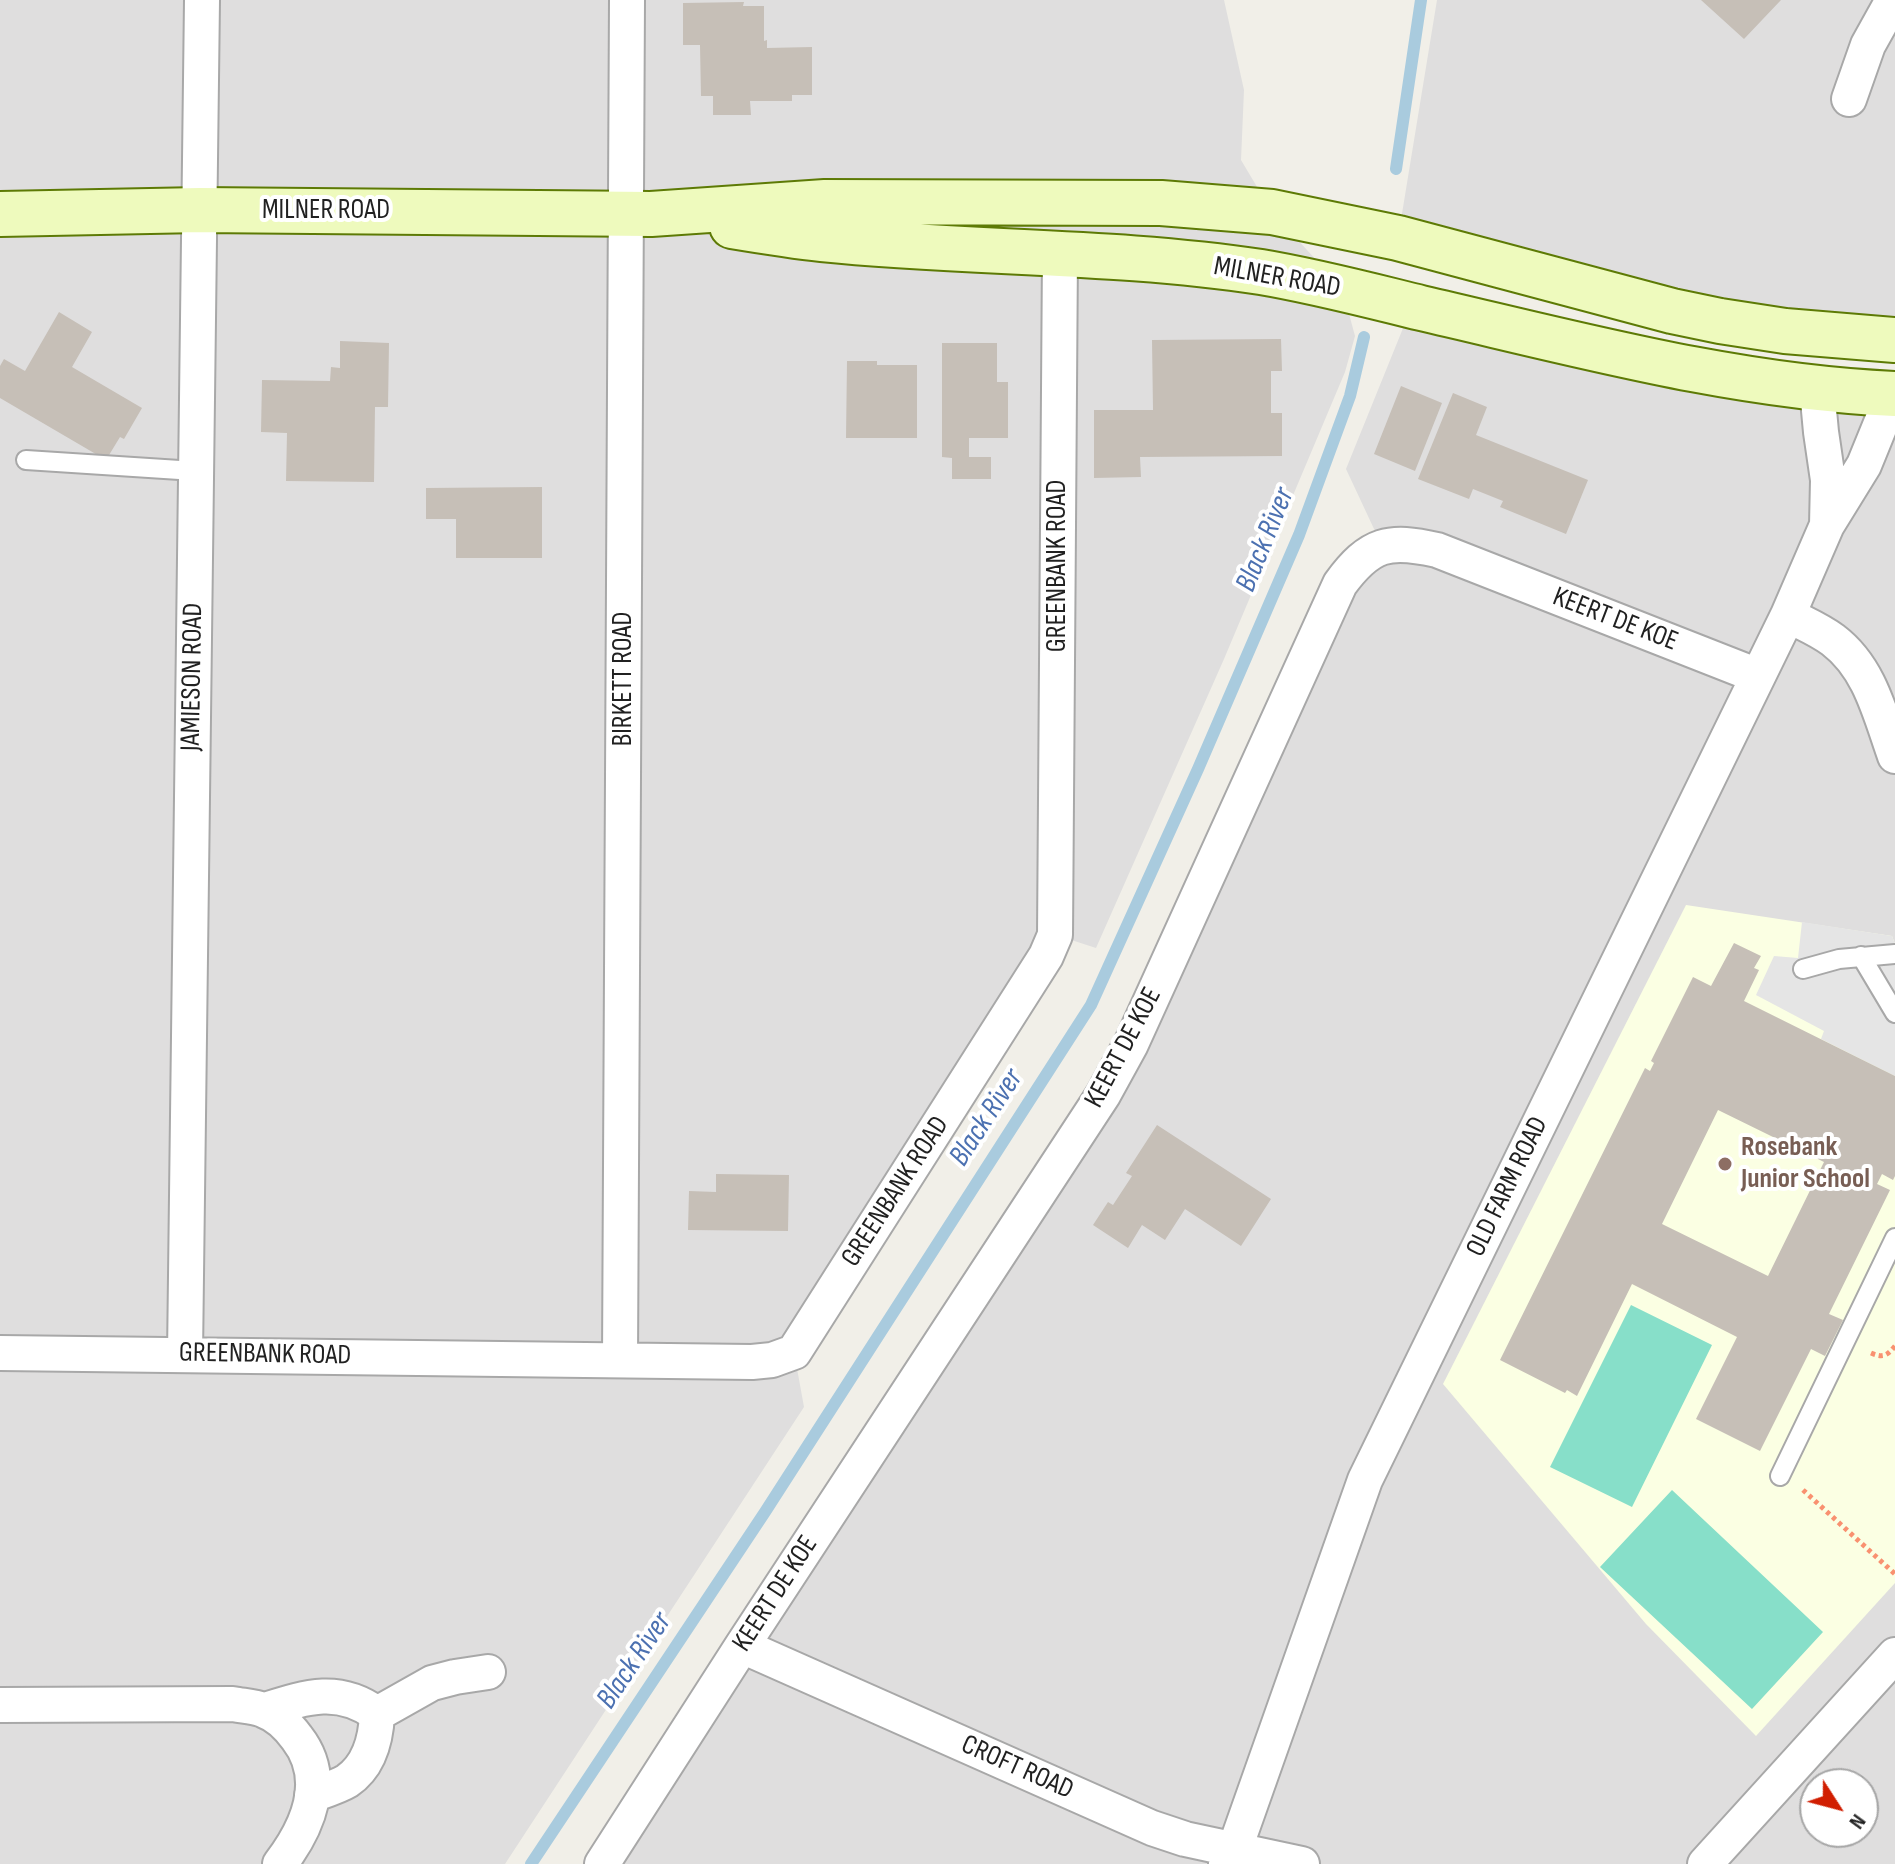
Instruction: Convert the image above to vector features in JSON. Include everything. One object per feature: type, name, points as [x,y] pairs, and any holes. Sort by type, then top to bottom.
[{"type":"main road","name":"MILNER ROAD","points":[[0,214],[200,210],[639,214],[825,202],[1147,203],[1272,212],[1398,238],[1720,321],[1797,332],[1895,340]]},
{"type":"main road","name":"MILNER ROAD","points":[[639,214],[822,239],[1169,261],[1262,272],[1654,362],[1817,389],[1894,394]]},
{"type":"street","name":"JAMIESON ROAD","points":[[185,1354],[202,0]]},
{"type":"street","name":"BIRKETT ROAD","points":[[620,1359],[639,214],[627,0]]},
{"type":"street","points":[[1849,99],[1868,45],[1893,0]]},
{"type":"street","name":"GREENBANK ROAD","points":[[0,1353],[752,1362],[772,1360],[794,1352],[1046,956],[1055,935],[1060,253]]},
{"type":"street","name":"OLD FARM ROAD","points":[[1817,389],[1828,480],[1827,525]]},
{"type":"street","name":"OLD FARM ROAD","points":[[1230,1858],[1365,1480],[1788,615],[1827,525],[1864,465],[1894,394]]},
{"type":"street","name":"KEERT DE KOE","points":[[602,1864],[1103,1095],[1131,1044],[1340,584],[1356,563],[1382,546],[1410,544],[1437,550],[1758,676]]},
{"type":"street","points":[[1788,615],[1832,640],[1866,676],[1895,756]]},
{"type":"street","name":"CROFT ROAD","points":[[742,1646],[1152,1828],[1230,1858],[1302,1864]]},
{"type":"street","points":[[1705,1864],[1895,1655]]},
{"type":"street","points":[[377,1714],[432,1683],[488,1672]]},
{"type":"street","points":[[265,1710],[301,1699],[331,1696],[354,1699],[377,1714]]},
{"type":"street","points":[[0,1705],[233,1704],[265,1710],[288,1727],[307,1752],[315,1781],[309,1814],[297,1841],[280,1864]]},
{"type":"street","points":[[312,1795],[347,1781],[361,1766],[372,1749],[377,1714]]},
{"type":"lane","points":[[26,460],[195,471]]},
{"type":"lane","points":[[1803,969],[1839,959],[1895,954]]},
{"type":"lane","points":[[1861,956],[1895,1013]]},
{"type":"lane","points":[[1781,1473],[1895,1238]]},
{"type":"path","points":[[1867,1351],[1880,1357],[1886,1356],[1895,1346]]},
{"type":"path","points":[[1781,1473],[1895,1574]]},
{"type":"shaded area","points":[[0,0],[1224,0],[1244,90],[1241,160],[1272,212],[1342,288],[1355,336],[1345,372],[1224,659],[1096,948],[1056,935],[794,1352],[804,1407],[505,1864],[0,1864]]},
{"type":"shaded area","points":[[1437,0],[1895,0],[1895,340],[1398,238]]},
{"type":"shaded area","points":[[1412,306],[1895,394],[1895,1864],[602,1864],[1103,1095],[1340,584],[1382,546],[1346,469]]},
{"type":"shaded area","name":"Rosebank Junior School","points":[[1686,905],[1892,936],[1895,944],[1895,1583],[1756,1736],[1646,1624],[1443,1384]]},
{"type":"shaded area","points":[[1802,922],[1892,936],[1895,944],[1895,1076],[1821,1039],[1824,1031],[1756,995],[1774,956],[1798,958]]},
{"type":"green space","points":[[1631,1305],[1712,1345],[1632,1507],[1550,1467]]},
{"type":"green space","points":[[1672,1490],[1823,1632],[1752,1709],[1600,1567]]},
{"type":"building","points":[[1701,0],[1781,0],[1744,39]]},
{"type":"building","points":[[744,2],[743,6],[764,6],[764,41],[767,40],[767,48],[812,47],[812,95],[792,95],[792,101],[750,101],[751,115],[713,115],[713,96],[701,96],[700,45],[683,45],[683,3]]},
{"type":"building","points":[[59,312],[92,332],[72,367],[142,408],[124,439],[120,437],[106,460],[0,398],[0,366],[4,359],[25,371]]},
{"type":"building","points":[[1281,339],[1282,371],[1271,371],[1271,413],[1282,413],[1282,456],[1140,457],[1141,477],[1094,478],[1094,410],[1153,410],[1152,340]]},
{"type":"building","points":[[340,341],[389,343],[388,407],[375,407],[374,482],[286,481],[287,433],[261,432],[262,380],[330,381],[331,367],[340,368]]},
{"type":"building","points":[[942,343],[997,343],[997,382],[1008,382],[1008,438],[969,438],[969,457],[991,457],[991,479],[952,479],[952,458],[942,457]]},
{"type":"building","points":[[847,361],[917,365],[917,438],[846,438]]},
{"type":"building","points":[[1401,386],[1442,403],[1415,471],[1374,454]]},
{"type":"building","points":[[1453,393],[1487,407],[1476,435],[1588,480],[1566,534],[1500,507],[1503,501],[1473,489],[1469,499],[1418,479]]},
{"type":"building","points":[[542,487],[542,558],[456,558],[456,519],[426,519],[426,488]]},
{"type":"building","points":[[1734,943],[1761,956],[1754,968],[1759,970],[1744,1001],[1895,1076],[1895,1176],[1893,1180],[1882,1174],[1877,1184],[1890,1190],[1829,1314],[1843,1320],[1825,1356],[1811,1349],[1760,1451],[1696,1419],[1737,1337],[1632,1284],[1577,1396],[1500,1360],[1645,1068],[1650,1071],[1654,1063],[1651,1061],[1693,977],[1711,986]],"holes":[[[1718,1110],[1824,1162],[1768,1276],[1662,1224]]]},
{"type":"building","points":[[1157,1125],[1271,1199],[1241,1246],[1185,1209],[1165,1240],[1142,1225],[1128,1248],[1093,1225],[1108,1202],[1113,1205],[1132,1176],[1126,1173]]},
{"type":"building","points":[[716,1174],[789,1175],[788,1231],[688,1230],[689,1191],[716,1192]]},
{"type":"waterway","name":"Black River","points":[[1396,169],[1421,0]]},
{"type":"waterway","name":"Black River","points":[[531,1864],[765,1512],[1091,1005],[1299,535],[1350,396],[1364,337]]},
{"type":"place","name":"Rosebank Junior School","points":[[1725,1164]]}]
